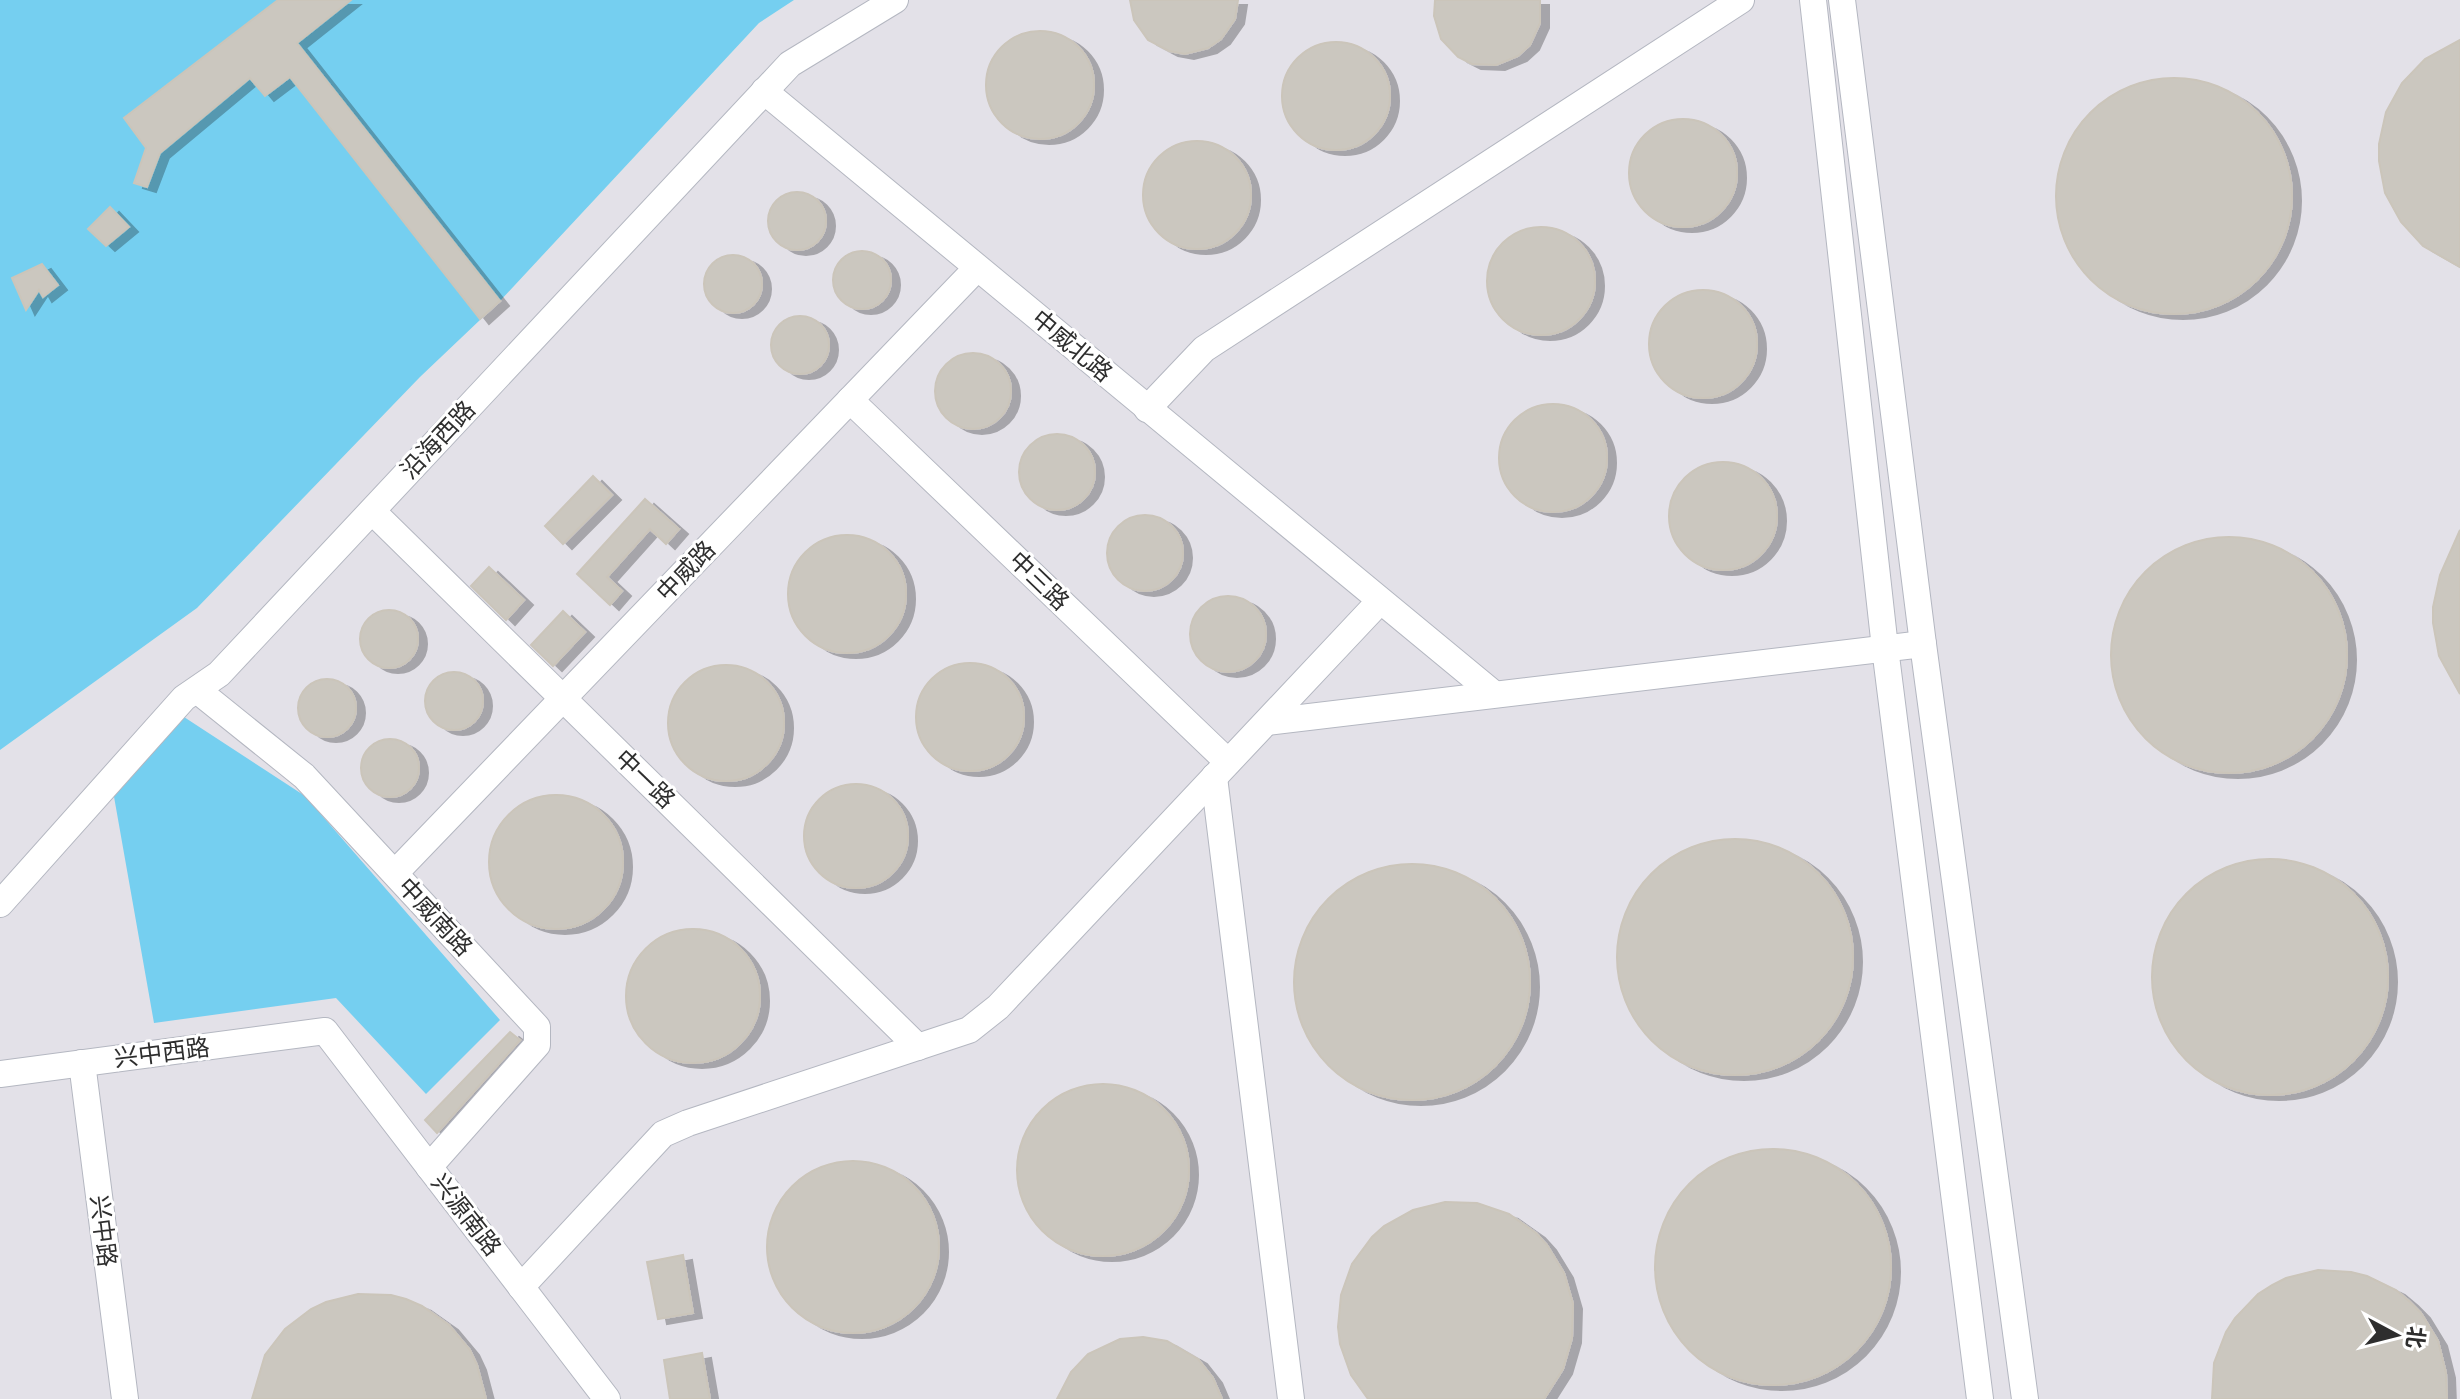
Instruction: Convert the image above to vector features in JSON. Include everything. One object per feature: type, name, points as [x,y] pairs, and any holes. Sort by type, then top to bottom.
[{"type":"lane","name":"沿海西路","points":[[0,904],[184,698],[219,674],[790,64],[895,0]]},
{"type":"lane","points":[[1147,409],[1204,349],[1741,0]]},
{"type":"lane","points":[[1813,0],[1885,648],[1980,1399]]},
{"type":"lane","points":[[1842,0],[1923,644],[2025,1399]]},
{"type":"lane","name":"中威北路","points":[[764,91],[1494,694]]},
{"type":"lane","name":"中威路","points":[[395,873],[977,268]]},
{"type":"lane","name":"中三路","points":[[850,400],[1221,770]]},
{"type":"lane","name":"中一路","points":[[372,511],[918,1047]]},
{"type":"lane","points":[[521,1287],[663,1134],[969,1030],[998,1007],[1379,602]]},
{"type":"lane","points":[[1267,722],[1923,644]]},
{"type":"lane","name":"中威南路","points":[[197,690],[304,776],[537,1027],[537,1045],[429,1167]]},
{"type":"lane","points":[[1221,770],[1291,1399]]},
{"type":"lane","name":"兴源南路","points":[[325,1031],[607,1399]]},
{"type":"lane","name":"兴中西路","points":[[0,1074],[325,1031]]},
{"type":"lane","name":"兴中路","points":[[82,1063],[125,1399]]},
{"type":"shaded area","points":[[794,0],[2460,0],[2460,1399],[0,1399],[0,750],[197,608],[420,377],[500,301],[759,23]]},
{"type":"water","points":[[0,0],[794,0],[759,23],[500,301],[420,377],[197,608],[0,750]]},
{"type":"water","points":[[184,717],[305,796],[500,1020],[426,1094],[336,998],[154,1023],[113,791]]},
{"type":"building","points":[[278,0],[351,0],[297,43],[500,301],[480,319],[290,77],[265,96],[250,78],[160,153],[147,187],[134,183],[146,148],[124,118]]},
{"type":"building","points":[[1130,0],[1238,0],[1235,19],[1221,39],[1208,48],[1185,54],[1169,51],[1148,40],[1134,20]]},
{"type":"building","points":[[1435,0],[1540,0],[1540,23],[1530,45],[1518,56],[1496,65],[1472,64],[1458,57],[1441,39],[1434,16]]},
{"type":"building","points":[[1040,31],[1061,35],[1078,47],[1090,64],[1094,85],[1090,106],[1078,123],[1061,135],[1040,139],[1019,135],[1002,123],[990,106],[986,85],[990,64],[1002,47],[1019,35]]},
{"type":"building","points":[[2460,40],[2460,267],[2423,246],[2401,222],[2385,193],[2379,144],[2386,112],[2402,83],[2425,59]]},
{"type":"building","points":[[1336,42],[1357,46],[1374,58],[1386,75],[1390,96],[1386,117],[1374,134],[1357,146],[1336,150],[1315,146],[1298,134],[1286,117],[1282,96],[1286,75],[1298,58],[1315,46]]},
{"type":"building","points":[[2174,78],[2197,80],[2219,87],[2240,98],[2257,113],[2272,130],[2283,151],[2290,173],[2290,219],[2283,241],[2272,262],[2257,279],[2240,294],[2219,305],[2197,312],[2174,314],[2151,312],[2129,305],[2108,294],[2091,279],[2076,262],[2065,241],[2058,219],[2056,196],[2058,173],[2065,151],[2076,130],[2091,113],[2108,98],[2129,87],[2151,80]]},
{"type":"building","points":[[1683,119],[1704,123],[1721,135],[1733,152],[1737,173],[1733,194],[1721,211],[1704,223],[1683,227],[1662,223],[1645,211],[1633,194],[1629,173],[1633,152],[1645,135],[1662,123]]},
{"type":"building","points":[[1197,141],[1218,145],[1235,157],[1247,174],[1251,195],[1247,216],[1235,233],[1218,245],[1197,249],[1176,245],[1159,233],[1147,216],[1143,195],[1147,174],[1159,157],[1176,145]]},
{"type":"building","points":[[797,192],[817,201],[826,221],[817,241],[797,250],[777,241],[768,221],[777,201]]},
{"type":"building","points":[[110,207],[129,227],[106,246],[88,229]]},
{"type":"building","points":[[1541,227],[1562,231],[1579,243],[1591,260],[1595,281],[1591,302],[1579,319],[1562,331],[1541,335],[1520,331],[1503,319],[1491,302],[1487,281],[1491,260],[1503,243],[1520,231]]},
{"type":"building","points":[[862,251],[882,260],[891,280],[882,300],[862,309],[842,300],[833,280],[842,260]]},
{"type":"building","points":[[733,255],[753,264],[762,284],[753,304],[733,313],[713,304],[704,284],[713,264]]},
{"type":"building","points":[[42,264],[58,285],[43,297],[39,290],[26,310],[12,278]]},
{"type":"building","points":[[1703,290],[1724,294],[1741,306],[1753,323],[1757,344],[1753,365],[1741,382],[1724,394],[1703,398],[1682,394],[1665,382],[1653,365],[1649,344],[1653,323],[1665,306],[1682,294]]},
{"type":"building","points":[[800,316],[820,325],[829,345],[820,365],[800,374],[780,365],[771,345],[780,325]]},
{"type":"building","points":[[973,353],[988,356],[1000,364],[1008,376],[1011,391],[1008,406],[1000,418],[988,426],[973,429],[958,426],[946,418],[938,406],[935,391],[938,376],[946,364],[958,356]]},
{"type":"building","points":[[1553,404],[1574,408],[1591,420],[1603,437],[1607,458],[1603,479],[1591,496],[1574,508],[1553,512],[1532,508],[1515,496],[1503,479],[1499,458],[1503,437],[1515,420],[1532,408]]},
{"type":"building","points":[[1057,434],[1072,437],[1084,445],[1092,457],[1095,472],[1092,487],[1084,499],[1072,507],[1057,510],[1042,507],[1030,499],[1022,487],[1019,472],[1022,457],[1030,445],[1042,437]]},
{"type":"building","points":[[1723,462],[1744,466],[1761,478],[1773,495],[1777,516],[1773,537],[1761,554],[1744,566],[1723,570],[1702,566],[1685,554],[1673,537],[1669,516],[1673,495],[1685,478],[1702,466]]},
{"type":"building","points":[[593,476],[612,495],[563,544],[545,526]]},
{"type":"building","points":[[645,499],[679,529],[666,544],[650,529],[607,577],[622,591],[610,605],[577,574]]},
{"type":"building","points":[[1145,515],[1159,518],[1172,526],[1180,539],[1183,553],[1180,567],[1172,580],[1159,588],[1145,591],[1131,588],[1118,580],[1110,567],[1107,553],[1110,539],[1118,526],[1131,518]]},
{"type":"building","points":[[2460,530],[2460,694],[2439,656],[2433,607],[2440,575]]},
{"type":"building","points":[[847,535],[869,540],[889,552],[901,572],[906,594],[901,616],[889,636],[869,648],[847,653],[825,648],[805,636],[793,616],[788,594],[793,572],[805,552],[825,540]]},
{"type":"building","points":[[2229,537],[2252,539],[2274,546],[2295,557],[2312,572],[2327,589],[2338,610],[2345,632],[2345,678],[2338,700],[2327,721],[2312,738],[2295,753],[2274,764],[2252,771],[2229,773],[2206,771],[2184,764],[2163,753],[2146,738],[2131,721],[2120,700],[2113,678],[2111,655],[2113,632],[2120,610],[2131,589],[2146,572],[2163,557],[2184,546],[2206,539]]},
{"type":"building","points":[[489,567],[524,600],[506,620],[471,586]]},
{"type":"building","points":[[1228,596],[1242,599],[1255,607],[1263,620],[1266,634],[1263,648],[1255,661],[1242,669],[1228,672],[1214,669],[1201,661],[1193,648],[1190,634],[1193,620],[1201,607],[1214,599]]},
{"type":"building","points":[[389,610],[409,619],[418,639],[409,659],[389,668],[369,659],[360,639],[369,619]]},
{"type":"building","points":[[563,611],[585,632],[553,666],[531,645]]},
{"type":"building","points":[[970,663],[991,667],[1008,679],[1020,696],[1024,717],[1020,738],[1008,755],[991,767],[970,771],[949,767],[932,755],[920,738],[916,717],[920,696],[932,679],[949,667]]},
{"type":"building","points":[[726,665],[748,669],[767,682],[780,701],[784,723],[780,745],[767,764],[748,777],[726,781],[704,777],[685,764],[672,745],[668,723],[672,701],[685,682],[704,669]]},
{"type":"building","points":[[454,672],[474,681],[483,701],[474,721],[454,730],[434,721],[425,701],[434,681]]},
{"type":"building","points":[[327,679],[347,688],[356,708],[347,728],[327,737],[307,728],[298,708],[307,688]]},
{"type":"building","points":[[390,739],[410,748],[419,768],[410,788],[390,797],[370,788],[361,768],[370,748]]},
{"type":"building","points":[[856,784],[876,788],[893,799],[904,816],[908,836],[904,856],[893,873],[876,884],[856,888],[836,884],[819,873],[808,856],[804,836],[808,816],[819,799],[836,788]]},
{"type":"building","points":[[556,795],[582,800],[603,815],[618,836],[623,862],[618,888],[603,909],[582,924],[556,929],[530,924],[509,909],[494,888],[489,862],[494,836],[509,815],[530,800]]},
{"type":"building","points":[[1735,839],[1758,841],[1780,848],[1801,859],[1818,874],[1833,891],[1844,912],[1851,934],[1851,980],[1844,1002],[1833,1023],[1818,1040],[1801,1055],[1780,1066],[1758,1073],[1735,1075],[1712,1073],[1690,1066],[1669,1055],[1652,1040],[1637,1023],[1626,1002],[1619,980],[1617,957],[1619,934],[1626,912],[1637,891],[1652,874],[1669,859],[1690,848],[1712,841]]},
{"type":"building","points":[[2270,859],[2293,861],[2315,868],[2336,879],[2353,894],[2368,911],[2379,932],[2386,954],[2386,1000],[2379,1022],[2368,1043],[2353,1060],[2336,1075],[2315,1086],[2293,1093],[2270,1095],[2247,1093],[2225,1086],[2204,1075],[2187,1060],[2172,1043],[2161,1022],[2154,1000],[2152,977],[2154,954],[2161,932],[2172,911],[2187,894],[2204,879],[2225,868],[2247,861]]},
{"type":"building","points":[[1412,864],[1435,866],[1457,873],[1478,884],[1495,899],[1510,916],[1521,937],[1528,959],[1528,1005],[1521,1027],[1510,1048],[1495,1065],[1478,1080],[1457,1091],[1435,1098],[1412,1100],[1389,1098],[1367,1091],[1346,1080],[1329,1065],[1314,1048],[1303,1027],[1296,1005],[1294,982],[1296,959],[1303,937],[1314,916],[1329,899],[1346,884],[1367,873],[1389,866]]},
{"type":"building","points":[[693,929],[719,934],[740,949],[755,970],[760,996],[755,1022],[740,1043],[719,1058],[693,1063],[667,1058],[646,1043],[631,1022],[626,996],[631,970],[646,949],[667,934]]},
{"type":"building","points":[[510,1032],[520,1040],[437,1133],[425,1120]]},
{"type":"building","points":[[1103,1084],[1136,1091],[1164,1109],[1182,1137],[1189,1170],[1182,1203],[1164,1231],[1136,1249],[1103,1256],[1070,1249],[1042,1231],[1024,1203],[1017,1170],[1024,1137],[1042,1109],[1070,1091]]},
{"type":"building","points":[[1773,1149],[1796,1151],[1818,1158],[1839,1169],[1856,1184],[1871,1201],[1882,1222],[1889,1244],[1889,1290],[1882,1312],[1871,1333],[1856,1350],[1839,1365],[1818,1376],[1796,1383],[1773,1385],[1750,1383],[1728,1376],[1707,1365],[1690,1350],[1675,1333],[1664,1312],[1657,1290],[1655,1267],[1657,1244],[1664,1222],[1675,1201],[1690,1184],[1707,1169],[1728,1158],[1750,1151]]},
{"type":"building","points":[[853,1161],[886,1168],[914,1186],[932,1214],[939,1247],[932,1280],[914,1308],[886,1326],[853,1333],[820,1326],[792,1308],[774,1280],[767,1247],[774,1214],[792,1186],[820,1168]]},
{"type":"building","points":[[1445,1202],[1477,1203],[1509,1214],[1536,1233],[1564,1273],[1573,1304],[1572,1338],[1563,1369],[1544,1399],[1368,1399],[1351,1375],[1340,1344],[1338,1327],[1341,1295],[1352,1264],[1384,1226],[1413,1210]]},
{"type":"building","points":[[683,1255],[693,1313],[658,1319],[647,1262]]},
{"type":"building","points":[[2318,1270],[2367,1276],[2396,1290],[2421,1313],[2438,1341],[2446,1373],[2447,1399],[2212,1399],[2214,1363],[2235,1318],[2258,1294],[2272,1285]]},
{"type":"building","points":[[358,1294],[391,1295],[406,1299],[449,1325],[470,1350],[486,1399],[252,1399],[265,1355],[285,1329],[311,1309]]},
{"type":"building","points":[[1143,1337],[1167,1341],[1198,1359],[1213,1378],[1222,1399],[1057,1399],[1071,1372],[1088,1354],[1120,1339]]},
{"type":"building","points":[[702,1353],[710,1399],[670,1399],[664,1360]]}]
